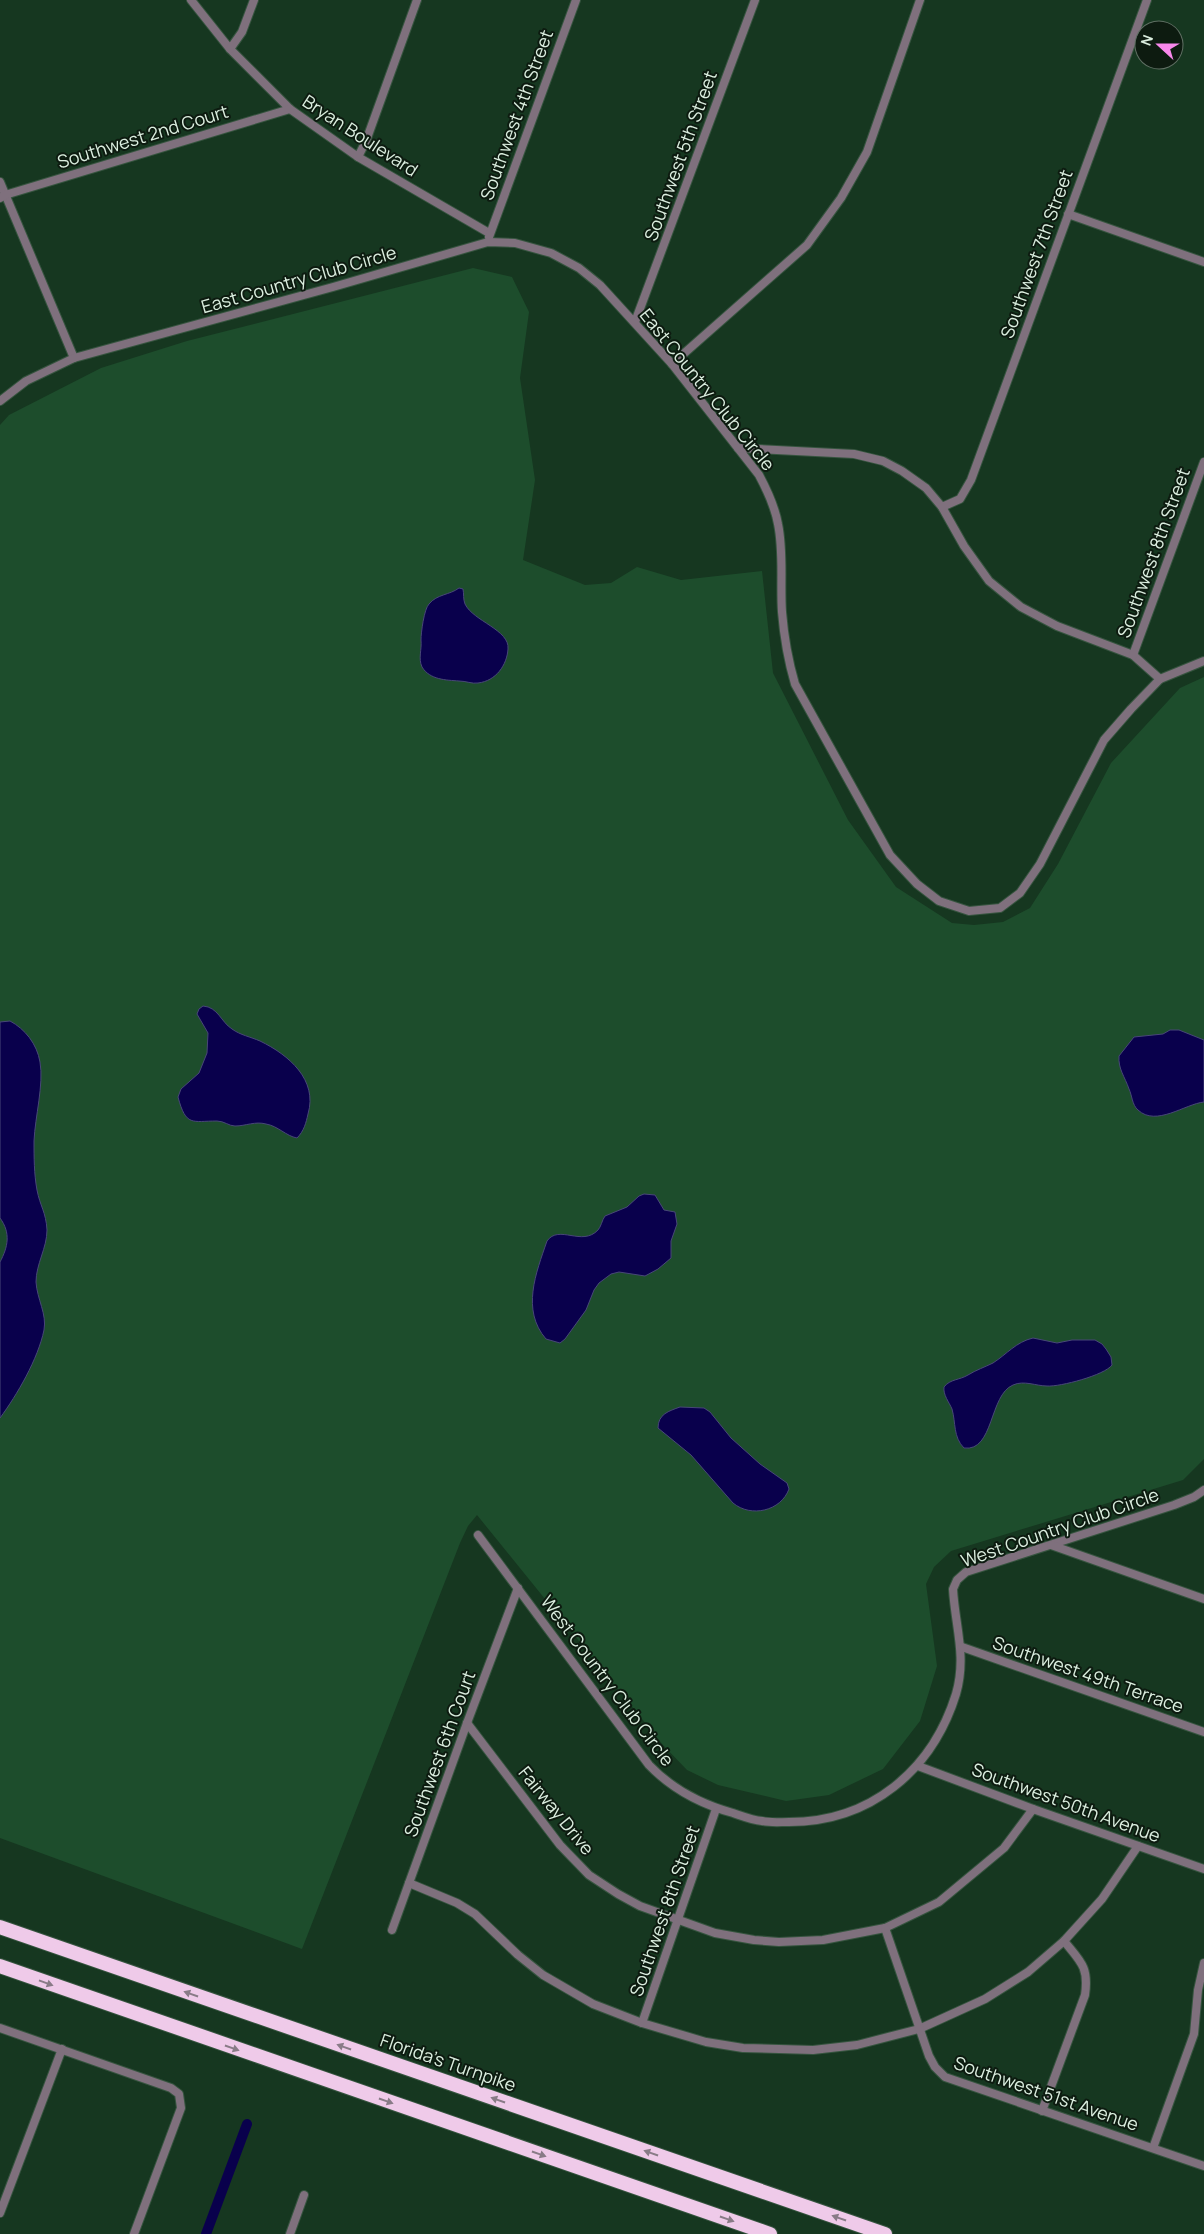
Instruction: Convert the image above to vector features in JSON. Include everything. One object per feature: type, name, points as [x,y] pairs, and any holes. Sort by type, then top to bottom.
[{"type":"highway","name":"Florida's Turnpike","points":[[0,1927],[885,2234]]},
{"type":"highway","points":[[0,1966],[770,2234]]},
{"type":"street","name":"Bryan Boulevard","points":[[192,0],[230,49],[290,109],[358,157],[489,233]]},
{"type":"street","points":[[230,49],[242,32],[254,0]]},
{"type":"street","points":[[358,157],[366,141],[417,0]]},
{"type":"street","name":"Southwest 4th Street","points":[[488,242],[489,233],[576,0]]},
{"type":"street","name":"Southwest 5th Street","points":[[635,322],[755,0]]},
{"type":"street","points":[[672,364],[807,245],[841,198],[867,152],[920,0]]},
{"type":"street","name":"Southwest 7th Street","points":[[942,506],[960,500],[971,480],[1147,0]]},
{"type":"street","name":"Southwest 2nd Court","points":[[3,196],[290,109]]},
{"type":"street","points":[[0,182],[3,196],[74,358]]},
{"type":"street","points":[[1068,214],[1204,262]]},
{"type":"street","name":"East Country Club Circle","points":[[0,401],[26,381],[74,358],[333,287],[488,242],[515,243],[551,252],[579,268],[600,285],[635,322],[672,364],[759,475],[769,495],[778,524],[782,612],[787,656],[795,684],[890,855],[917,884],[939,900],[969,911],[1000,908],[1020,893],[1040,864],[1104,740],[1160,679],[1204,661]]},
{"type":"street","points":[[738,448],[854,454],[883,461],[902,471],[926,488],[942,506],[964,546],[989,581],[1021,607],[1057,626],[1133,655],[1160,679]]},
{"type":"street","name":"Southwest 8th Street","points":[[1133,655],[1204,462]]},
{"type":"street","name":"West Country Club Circle","points":[[478,1535],[649,1766],[665,1782],[683,1794],[716,1809],[763,1822],[811,1822],[856,1809],[893,1789],[918,1766],[932,1746],[947,1718],[956,1692],[961,1666],[962,1646],[953,1589],[957,1580],[966,1572],[1174,1505],[1194,1497],[1204,1490]]},
{"type":"street","points":[[1051,1545],[1204,1599]]},
{"type":"street","name":"Southwest 6th Court","points":[[392,1930],[466,1723],[518,1588]]},
{"type":"street","name":"Southwest 49th Terrace","points":[[962,1646],[1204,1732]]},
{"type":"street","name":"Fairway Drive","points":[[466,1723],[560,1845],[589,1874],[618,1894],[678,1920],[715,1933],[779,1942],[823,1940],[885,1928],[940,1902],[1004,1848],[1033,1809]]},
{"type":"street","name":"Southwest 50th Avenue","points":[[918,1766],[1033,1809],[1204,1868]]},
{"type":"street","name":"Southwest 8th Street","points":[[642,2023],[716,1809]]},
{"type":"street","points":[[409,1883],[457,1903],[475,1914],[518,1955],[543,1975],[593,2004],[642,2023],[706,2042],[743,2048],[785,2050],[857,2045],[919,2029],[985,1999],[1028,1972],[1064,1941],[1102,1899],[1138,1846]]},
{"type":"street","name":"Southwest 51st Avenue","points":[[885,1928],[929,2056],[934,2066],[945,2077],[1204,2166]]},
{"type":"street","points":[[1042,2111],[1085,1995],[1087,1979],[1084,1967],[1064,1941]]},
{"type":"street","points":[[1153,2148],[1194,2034],[1198,1990],[1204,1963]]},
{"type":"street","points":[[0,2028],[171,2088],[179,2094],[181,2108],[134,2234]]},
{"type":"street","points":[[0,2213],[62,2049]]},
{"type":"street","points":[[290,2234],[304,2195]]},
{"type":"green space","points":[[473,268],[512,277],[529,312],[520,378],[535,480],[523,560],[585,585],[611,583],[637,567],[681,580],[762,571],[773,673],[848,820],[896,887],[952,923],[974,925],[1003,922],[1030,908],[1058,864],[1111,763],[1180,688],[1204,677],[1204,1459],[1183,1480],[951,1551],[934,1567],[926,1584],[937,1666],[920,1721],[883,1769],[829,1795],[786,1801],[718,1785],[687,1770],[663,1745],[477,1515],[468,1526],[460,1543],[302,1949],[0,1838],[0,425],[9,415],[101,368],[187,341]]},
{"type":"shaded area","points":[[459,588],[463,589],[464,602],[469,610],[503,636],[507,642],[507,655],[503,666],[495,676],[484,682],[473,683],[439,679],[429,675],[421,664],[422,632],[427,607],[436,598]]},
{"type":"shaded area","points":[[203,1006],[216,1012],[235,1031],[271,1047],[291,1061],[299,1070],[309,1090],[310,1102],[305,1124],[297,1138],[266,1124],[258,1123],[235,1126],[220,1121],[196,1121],[187,1118],[178,1097],[181,1089],[199,1073],[207,1053],[208,1033],[197,1014]]},
{"type":"shaded area","points":[[10,1021],[21,1028],[30,1038],[40,1062],[41,1080],[34,1141],[34,1166],[47,1237],[36,1275],[36,1282],[45,1324],[37,1353],[26,1376],[0,1418],[0,1262],[5,1251],[7,1235],[0,1218],[0,1022]]},
{"type":"shaded area","points":[[1170,1030],[1179,1030],[1204,1040],[1204,1102],[1162,1115],[1145,1115],[1134,1105],[1121,1069],[1119,1056],[1134,1037],[1163,1034]]},
{"type":"shaded area","points":[[644,1194],[655,1195],[664,1210],[675,1212],[677,1224],[671,1241],[671,1258],[658,1269],[645,1276],[619,1272],[611,1274],[599,1283],[594,1290],[586,1310],[565,1339],[560,1343],[546,1339],[538,1328],[532,1304],[535,1278],[547,1241],[552,1236],[558,1234],[592,1235],[599,1229],[605,1216],[627,1207]]},
{"type":"shaded area","points":[[1033,1338],[1057,1343],[1072,1340],[1095,1340],[1106,1349],[1111,1357],[1112,1365],[1101,1373],[1062,1385],[1047,1386],[1021,1383],[1013,1385],[1005,1391],[999,1400],[981,1441],[974,1447],[964,1448],[956,1435],[952,1409],[945,1396],[944,1387],[949,1382],[965,1377],[993,1363],[1017,1345]]},
{"type":"shaded area","points":[[680,1407],[704,1408],[710,1412],[731,1438],[760,1464],[787,1483],[789,1489],[785,1497],[773,1507],[757,1511],[740,1508],[733,1503],[691,1455],[658,1428],[658,1423],[662,1416]]},
{"type":"waterway","points":[[206,2234],[247,2124]]}]
